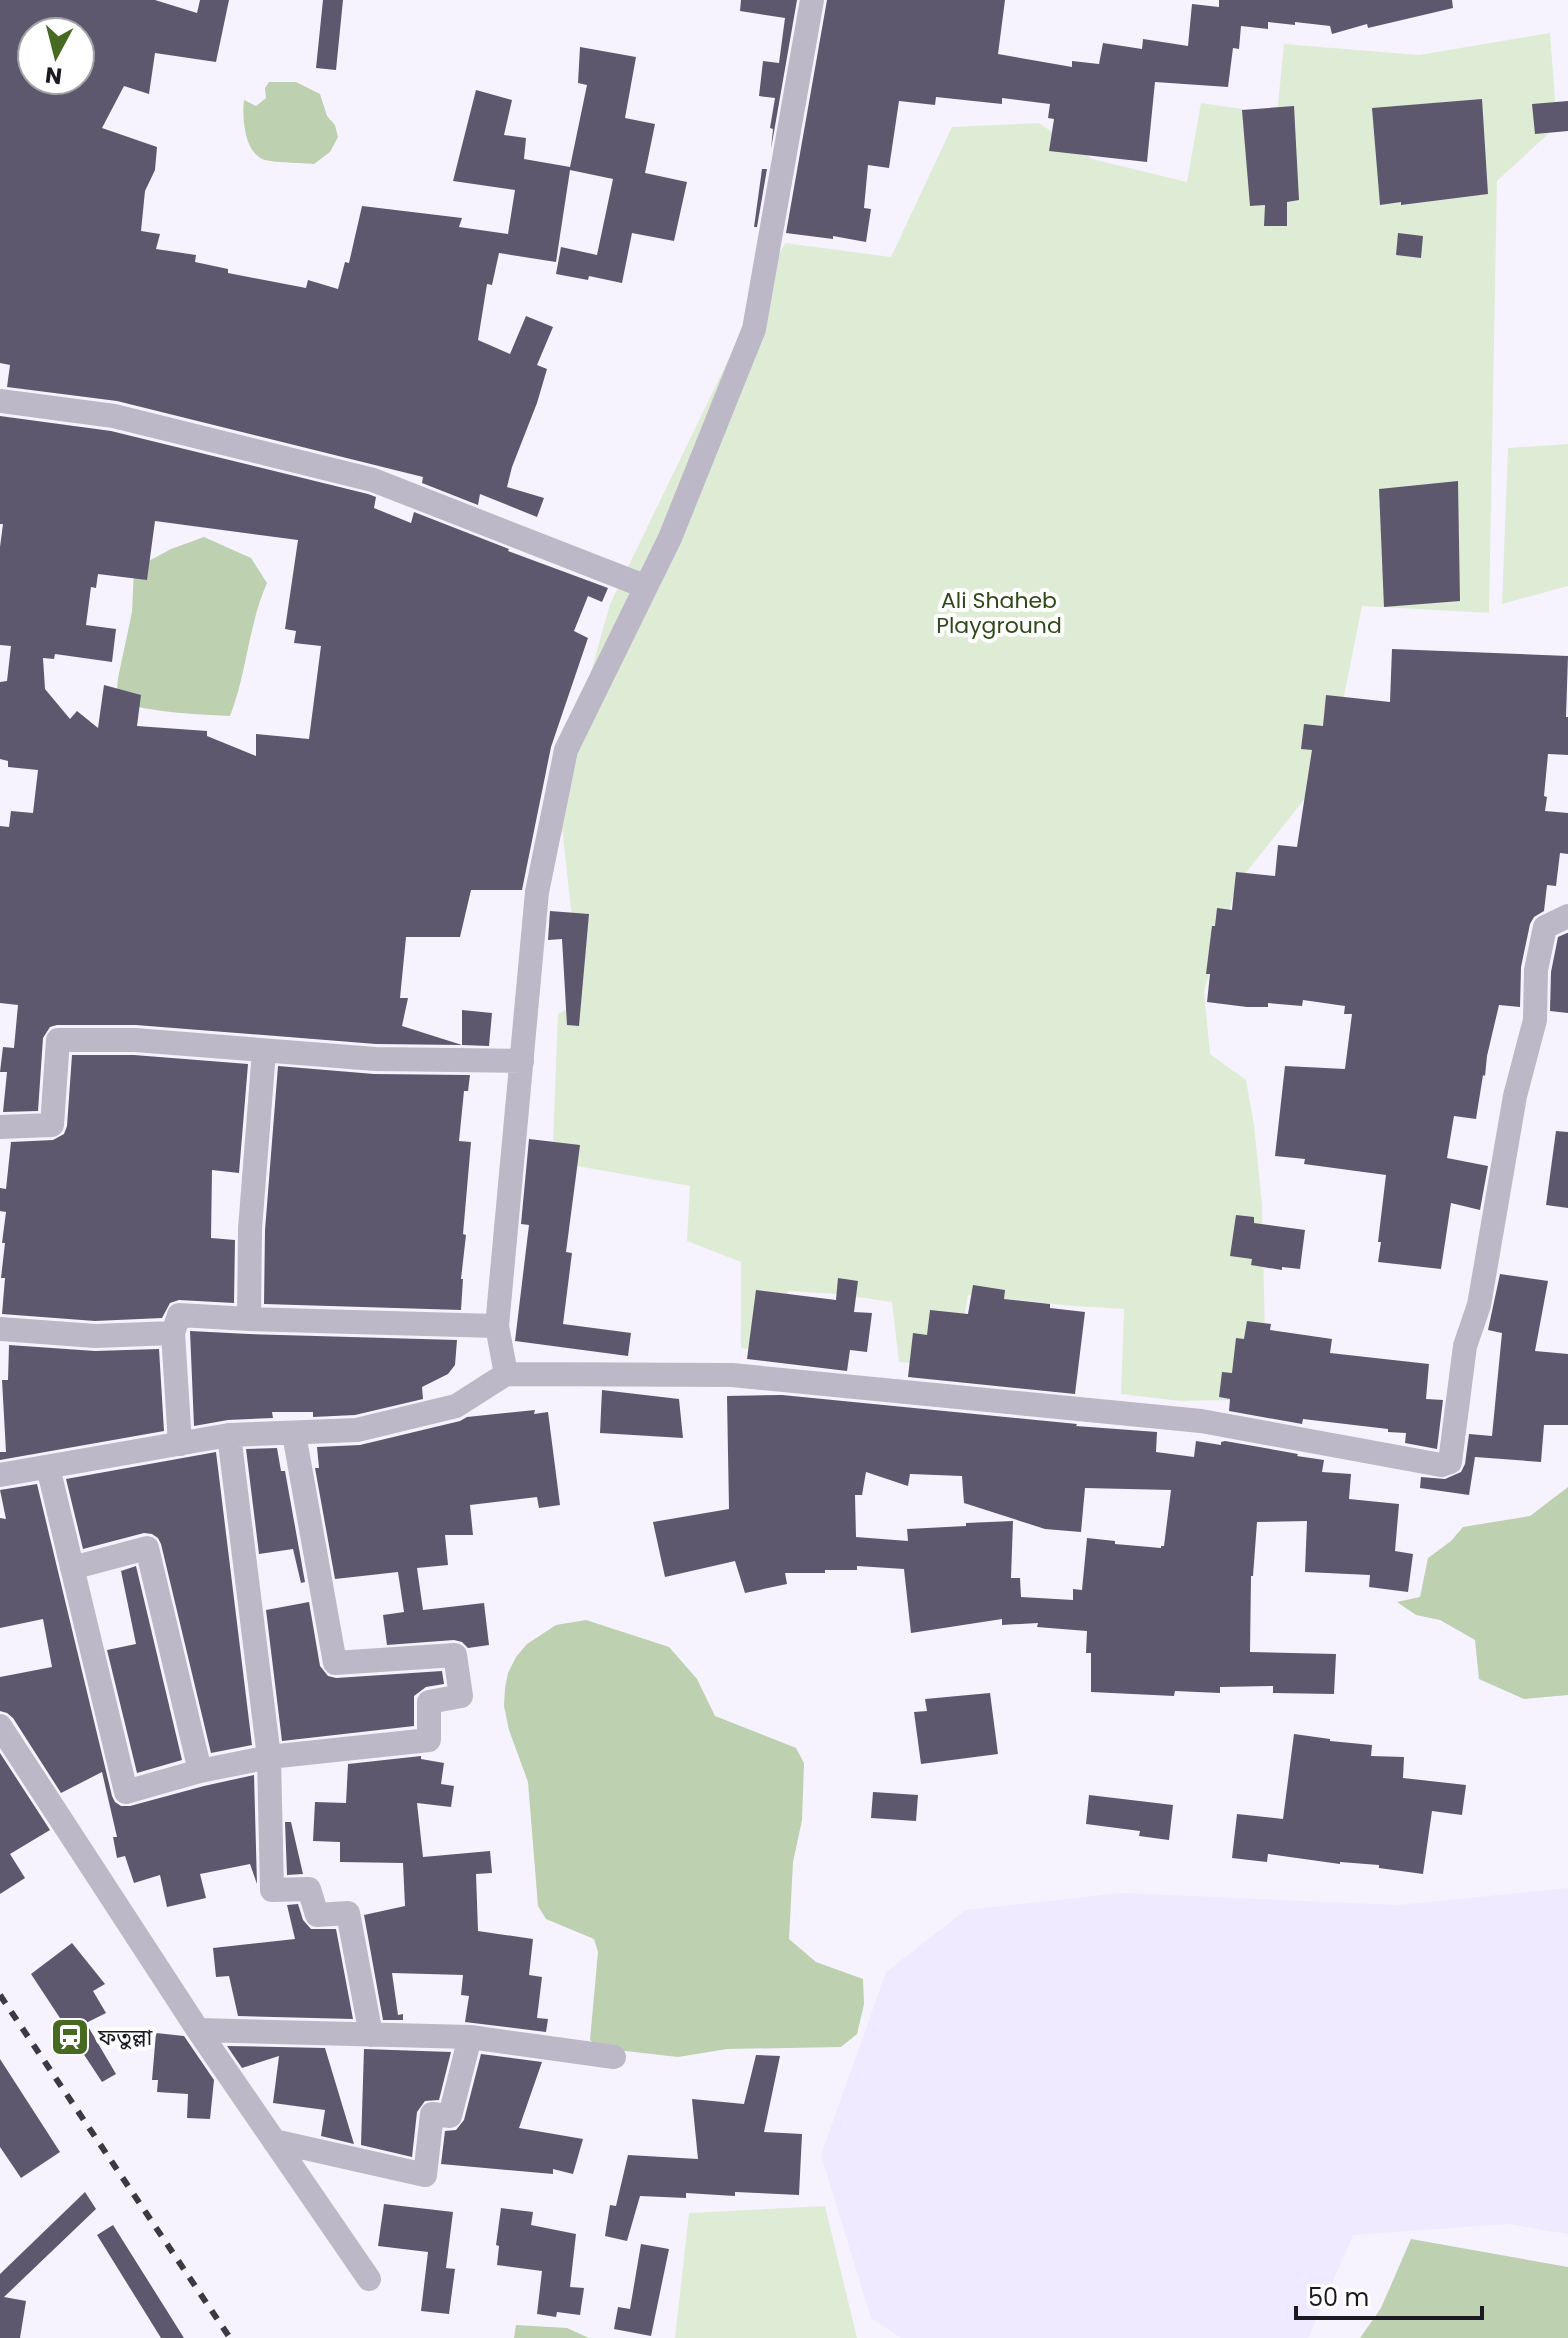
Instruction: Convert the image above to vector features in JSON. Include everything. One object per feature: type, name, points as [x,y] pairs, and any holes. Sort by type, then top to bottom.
[{"type":"street","points":[[506,1374],[497,1326],[537,892],[566,750],[670,538],[754,329],[812,0]]},
{"type":"street","points":[[0,401],[114,416],[373,480],[644,586]]},
{"type":"street","points":[[0,1475],[229,1435],[357,1430],[456,1406],[506,1374],[732,1375],[1201,1421],[1441,1465],[1450,1462],[1465,1346],[1479,1305],[1515,1096],[1535,1020],[1539,949],[1545,927],[1568,916]]},
{"type":"street","points":[[0,1127],[52,1125],[58,1040],[135,1040],[375,1059],[522,1061]]},
{"type":"street","points":[[249,1319],[250,1229],[264,1051]]},
{"type":"street","points":[[180,1444],[173,1333],[179,1315],[497,1326]]},
{"type":"street","points":[[0,1329],[95,1336],[173,1333]]},
{"type":"street","points":[[48,1467],[126,1792],[200,1771],[269,1757],[429,1740],[429,1702],[461,1696],[455,1655],[335,1663],[294,1434]]},
{"type":"street","points":[[229,1435],[269,1757],[272,1890],[309,1889],[317,1915],[348,1913],[371,2035]]},
{"type":"street","points":[[72,1568],[147,1548],[200,1771]]},
{"type":"street","points":[[0,1726],[198,2030],[369,2279]]},
{"type":"street","points":[[198,2030],[470,2037],[614,2057]]},
{"type":"street","points":[[274,2141],[425,2175],[432,2114],[450,2116],[470,2037]]},
{"type":"shaded area","points":[[269,82],[296,82],[320,94],[338,137],[330,152],[314,164],[262,159],[251,148],[244,124],[244,100],[256,106],[266,98],[265,88]]},
{"type":"shaded area","points":[[204,537],[251,558],[267,583],[230,716],[187,714],[116,701],[132,612],[134,569],[171,549]]},
{"type":"shaded area","points":[[1568,1487],[1568,1695],[1524,1699],[1479,1679],[1475,1640],[1440,1620],[1416,1615],[1397,1602],[1420,1597],[1428,1558],[1451,1541],[1463,1527],[1530,1516]]},
{"type":"shaded area","points":[[586,1620],[669,1647],[697,1679],[715,1716],[796,1748],[804,1763],[802,1820],[793,1862],[789,1939],[816,1962],[863,1979],[864,2004],[857,2034],[841,2047],[727,2049],[678,2057],[617,2050],[596,2045],[590,2040],[598,1952],[594,1939],[546,1919],[538,1906],[528,1782],[509,1730],[504,1706],[508,1673],[527,1644],[556,1625]]},
{"type":"shaded area","points":[[1568,1888],[1568,2234],[1508,2224],[1353,2235],[1308,2338],[901,2338],[871,2318],[821,2155],[886,1972],[966,1910],[1122,1893],[1398,1905]]},
{"type":"shaded area","points":[[1411,2239],[1568,2267],[1568,2338],[1360,2338],[1381,2308]]},
{"type":"shaded area","points":[[516,2325],[567,2328],[589,2338],[514,2338]]},
{"type":"green space","name":"Ali Shaheb Playground","points":[[1550,33],[1557,126],[1497,181],[1489,613],[1362,606],[1330,767],[1237,884],[1204,991],[1210,1054],[1246,1080],[1262,1205],[1265,1335],[1233,1400],[1180,1401],[1121,1394],[1124,1309],[968,1295],[955,1367],[899,1362],[892,1302],[788,1291],[782,1353],[741,1348],[741,1262],[687,1241],[690,1186],[577,1166],[553,1142],[558,1014],[581,1001],[558,790],[610,604],[785,243],[891,257],[952,127],[1039,123],[1092,159],[1187,182],[1201,103],[1277,114],[1284,44],[1419,55]]},
{"type":"green space","points":[[1568,444],[1568,586],[1502,604],[1508,448]]},
{"type":"green space","points":[[825,2206],[857,2338],[675,2338],[689,2213]]},
{"type":"building","points":[[0,0],[155,0],[197,13],[200,0],[229,0],[216,62],[155,53],[149,94],[124,86],[102,128],[157,147],[155,170],[145,191],[141,231],[160,234],[156,249],[196,255],[195,262],[228,269],[228,273],[306,288],[308,280],[338,289],[345,262],[349,263],[362,206],[462,218],[459,227],[508,234],[515,190],[453,181],[476,90],[512,100],[504,135],[526,138],[524,159],[570,167],[587,85],[578,83],[580,47],[636,57],[625,118],[655,124],[645,173],[687,182],[674,241],[632,233],[622,283],[589,276],[588,280],[556,274],[561,247],[597,255],[613,179],[570,170],[556,262],[499,253],[492,285],[487,284],[478,340],[510,354],[526,316],[553,327],[537,365],[547,369],[507,487],[544,498],[537,517],[480,494],[478,505],[422,483],[423,477],[117,401],[7,387],[10,365],[0,363]]},
{"type":"building","points":[[323,0],[343,0],[336,70],[316,68]]},
{"type":"building","points":[[741,0],[797,0],[771,149],[773,129],[770,128],[775,98],[759,96],[763,61],[779,63],[785,18],[740,11]]},
{"type":"building","points":[[827,0],[1005,0],[998,54],[1072,67],[1072,61],[1099,64],[1103,43],[1142,49],[1143,39],[1188,46],[1192,4],[1219,7],[1219,0],[1452,0],[1453,8],[1368,28],[1367,24],[1332,34],[1330,26],[1295,22],[1295,25],[1268,22],[1268,29],[1241,26],[1239,49],[1233,48],[1228,87],[1155,82],[1147,162],[1049,151],[1054,119],[1048,118],[1050,104],[1002,98],[1002,104],[936,97],[935,105],[899,101],[889,168],[868,165],[864,208],[871,209],[866,242],[786,233]]},
{"type":"building","points":[[1482,99],[1488,194],[1380,205],[1372,108]]},
{"type":"building","points":[[1568,101],[1568,131],[1535,134],[1532,104]]},
{"type":"building","points":[[1294,106],[1299,200],[1287,202],[1287,226],[1264,226],[1265,205],[1250,206],[1242,110]]},
{"type":"building","points":[[762,169],[767,169],[757,227],[754,227]]},
{"type":"building","points":[[1398,233],[1423,236],[1421,258],[1396,255]]},
{"type":"building","points":[[0,416],[111,431],[368,494],[376,497],[374,508],[411,523],[414,512],[608,588],[602,602],[588,596],[574,631],[588,638],[551,747],[522,890],[471,890],[460,937],[406,937],[400,998],[408,998],[402,1026],[462,1045],[376,1044],[136,1025],[57,1025],[50,1027],[43,1038],[38,1111],[3,1112],[7,1072],[0,1072],[3,1047],[14,1048],[18,1005],[0,1003],[0,826],[9,827],[11,811],[33,813],[38,770],[8,767],[8,761],[0,759],[0,682],[7,681],[11,646],[0,645],[0,547],[3,524],[0,524]],"holes":[[[155,521],[298,540],[285,629],[296,631],[294,643],[321,646],[309,739],[256,734],[256,756],[207,736],[207,731],[137,726],[141,695],[104,685],[98,728],[77,711],[70,719],[45,689],[43,658],[54,659],[55,654],[112,662],[116,629],[86,625],[91,587],[96,588],[98,574],[147,580]]]},
{"type":"building","points":[[1458,481],[1460,601],[1384,607],[1379,489]]},
{"type":"building","points":[[1392,649],[1568,656],[1568,755],[1548,754],[1544,796],[1547,797],[1545,811],[1568,813],[1568,854],[1560,853],[1556,886],[1547,885],[1544,911],[1534,917],[1530,924],[1521,967],[1520,1007],[1499,1005],[1476,1119],[1454,1116],[1447,1158],[1488,1166],[1480,1210],[1451,1203],[1441,1269],[1378,1262],[1386,1175],[1304,1164],[1305,1159],[1275,1156],[1285,1066],[1345,1069],[1352,1014],[1344,1014],[1345,1006],[1303,1000],[1302,1006],[1268,1003],[1268,1007],[1207,1002],[1210,974],[1206,974],[1212,926],[1215,926],[1217,908],[1232,910],[1236,872],[1275,876],[1278,845],[1297,847],[1312,750],[1301,749],[1304,724],[1323,726],[1326,695],[1390,702]]},
{"type":"building","points":[[550,911],[589,914],[579,1026],[567,1025],[562,939],[548,940]]},
{"type":"building","points":[[1568,933],[1568,1013],[1550,1011],[1551,972],[1558,937]]},
{"type":"building","points":[[462,1010],[492,1013],[489,1046],[462,1045]]},
{"type":"building","points":[[72,1055],[134,1055],[248,1064],[239,1173],[212,1170],[211,1238],[235,1240],[234,1303],[179,1300],[170,1303],[162,1318],[95,1321],[2,1314],[5,1278],[1,1278],[5,1243],[2,1243],[6,1212],[0,1211],[0,1188],[6,1189],[11,1142],[53,1140],[64,1134]]},
{"type":"building","points":[[278,1066],[374,1074],[470,1075],[468,1091],[464,1091],[459,1141],[471,1142],[463,1234],[466,1235],[461,1310],[264,1304],[265,1230]]},
{"type":"building","points":[[1556,1131],[1568,1132],[1568,1208],[1546,1205]]},
{"type":"building","points":[[529,1139],[580,1145],[566,1252],[572,1253],[563,1324],[631,1333],[628,1356],[515,1341],[529,1225],[521,1224]]},
{"type":"building","points":[[1236,1215],[1254,1217],[1254,1223],[1305,1230],[1300,1269],[1282,1267],[1282,1270],[1251,1265],[1252,1259],[1230,1256]]},
{"type":"building","points":[[1500,1274],[1548,1281],[1535,1351],[1568,1354],[1568,1425],[1544,1425],[1541,1462],[1475,1457],[1469,1495],[1420,1488],[1421,1477],[1445,1479],[1461,1472],[1469,1434],[1492,1436],[1502,1333],[1488,1330]]},
{"type":"building","points":[[838,1278],[858,1281],[854,1312],[872,1313],[867,1352],[850,1350],[847,1371],[747,1359],[756,1290],[836,1300]]},
{"type":"building","points":[[973,1285],[1005,1290],[1004,1299],[1085,1312],[1075,1394],[908,1377],[913,1333],[927,1335],[930,1310],[968,1314]]},
{"type":"building","points":[[1247,1321],[1271,1324],[1270,1330],[1332,1339],[1330,1353],[1429,1364],[1426,1399],[1443,1400],[1437,1449],[1405,1443],[1406,1433],[1388,1432],[1388,1429],[1303,1419],[1302,1424],[1229,1411],[1230,1399],[1219,1397],[1222,1372],[1232,1373],[1236,1338],[1244,1339]]},
{"type":"building","points":[[190,1331],[457,1340],[455,1365],[448,1374],[422,1387],[423,1399],[355,1415],[313,1417],[313,1412],[272,1412],[273,1418],[228,1420],[194,1426]]},
{"type":"building","points":[[9,1345],[95,1351],[159,1349],[164,1431],[0,1460],[0,1452],[6,1452],[2,1380],[8,1380]]},
{"type":"building","points":[[602,1390],[679,1399],[683,1438],[600,1433]]},
{"type":"building","points":[[782,1395],[1157,1432],[1156,1452],[1194,1457],[1196,1441],[1221,1445],[1225,1441],[1324,1460],[1322,1472],[1351,1474],[1349,1499],[1399,1504],[1395,1551],[1413,1554],[1408,1592],[1369,1587],[1370,1575],[1305,1572],[1307,1521],[1257,1522],[1251,1576],[1250,1652],[1336,1654],[1334,1694],[1273,1693],[1273,1686],[1220,1687],[1220,1693],[1175,1691],[1174,1696],[1091,1692],[1091,1653],[1086,1653],[1087,1631],[1037,1627],[1038,1623],[1002,1625],[1002,1619],[911,1633],[904,1569],[857,1566],[857,1570],[785,1573],[787,1584],[745,1593],[735,1561],[665,1577],[653,1522],[729,1509],[727,1396]],"holes":[[[866,1472],[908,1486],[910,1474],[962,1476],[964,1503],[1045,1529],[1081,1532],[1085,1488],[1171,1490],[1164,1546],[1115,1544],[1115,1541],[1087,1538],[1082,1590],[1073,1589],[1073,1600],[1021,1597],[1020,1578],[1011,1578],[1013,1521],[907,1529],[908,1541],[856,1537],[855,1495],[862,1495]]]},
{"type":"building","points":[[535,1410],[534,1414],[548,1412],[560,1505],[539,1508],[537,1497],[470,1505],[473,1535],[445,1535],[448,1565],[417,1568],[423,1610],[484,1603],[489,1645],[468,1648],[454,1640],[387,1645],[383,1615],[404,1612],[398,1572],[335,1579],[315,1468],[319,1468],[317,1447],[360,1445],[467,1417]]},
{"type":"building","points":[[277,1448],[281,1471],[285,1471],[305,1582],[301,1583],[293,1549],[259,1554],[246,1449]]},
{"type":"building","points":[[216,1452],[252,1745],[211,1753],[158,1538],[144,1533],[83,1549],[66,1479]]},
{"type":"building","points":[[37,1484],[115,1802],[130,1806],[254,1775],[257,1884],[250,1864],[200,1874],[206,1898],[167,1907],[160,1875],[134,1883],[125,1856],[117,1858],[113,1837],[117,1837],[102,1772],[61,1793],[13,1718],[0,1711],[0,1677],[52,1667],[43,1619],[0,1628],[0,1518],[6,1519],[0,1490]]},
{"type":"building","points":[[136,1566],[182,1760],[137,1773],[107,1650],[136,1644],[121,1571]]},
{"type":"building","points":[[309,1602],[320,1666],[328,1676],[442,1671],[444,1684],[426,1687],[414,1696],[414,1726],[282,1741],[266,1610]]},
{"type":"building","points":[[990,1693],[998,1754],[921,1764],[914,1712],[927,1711],[925,1699]]},
{"type":"building","points":[[1294,1734],[1372,1745],[1371,1756],[1404,1757],[1403,1778],[1466,1785],[1462,1815],[1432,1811],[1423,1874],[1379,1868],[1379,1865],[1340,1864],[1268,1854],[1267,1862],[1232,1858],[1237,1814],[1283,1819]]},
{"type":"building","points":[[0,1753],[50,1830],[10,1854],[25,1878],[0,1894]]},
{"type":"building","points":[[421,1756],[421,1759],[444,1763],[441,1784],[454,1786],[451,1807],[417,1803],[423,1857],[490,1851],[492,1873],[476,1874],[478,1931],[533,1939],[529,1975],[542,1977],[537,2018],[548,2019],[546,2032],[465,2022],[469,1996],[461,1995],[463,1975],[392,1973],[398,2015],[403,2014],[403,2020],[383,2020],[364,1915],[405,1906],[403,1863],[340,1862],[340,1842],[313,1841],[315,1802],[346,1803],[348,1764]]},
{"type":"building","points":[[873,1792],[918,1795],[916,1821],[871,1818]]},
{"type":"building","points":[[1089,1795],[1173,1805],[1169,1840],[1139,1836],[1140,1831],[1086,1824]]},
{"type":"building","points":[[285,1822],[291,1822],[303,1874],[287,1875]]},
{"type":"building","points":[[298,1904],[303,1920],[311,1929],[336,1929],[353,2019],[238,2016],[229,1976],[216,1977],[213,1948],[295,1939],[287,1905]]},
{"type":"building","points":[[72,1943],[105,1984],[93,1991],[106,2013],[86,2023],[116,2074],[102,2082],[31,1974]]},
{"type":"building","points":[[156,2033],[184,2036],[214,2080],[210,2119],[187,2118],[188,2094],[157,2092],[158,2080],[152,2080]]},
{"type":"building","points":[[227,2046],[325,2048],[354,2144],[321,2136],[325,2110],[273,2103],[279,2056],[242,2068]]},
{"type":"building","points":[[364,2049],[451,2052],[439,2100],[425,2101],[417,2112],[412,2157],[361,2145]]},
{"type":"building","points":[[481,2054],[542,2062],[519,2128],[583,2139],[573,2174],[553,2169],[553,2174],[441,2164],[445,2131],[456,2130],[464,2120]]},
{"type":"building","points":[[756,2055],[780,2056],[764,2132],[802,2134],[799,2195],[735,2192],[735,2196],[686,2193],[686,2198],[640,2196],[627,2241],[605,2236],[610,2205],[616,2206],[628,2155],[698,2159],[692,2099],[744,2104]]},
{"type":"building","points":[[0,2059],[60,2152],[21,2178],[0,2147]]},
{"type":"building","points":[[85,2192],[96,2209],[4,2297],[26,2301],[20,2338],[0,2338],[0,2274]]},
{"type":"building","points":[[384,2204],[453,2212],[446,2268],[455,2269],[449,2314],[421,2311],[428,2252],[378,2246]]},
{"type":"building","points":[[501,2208],[533,2212],[531,2225],[576,2234],[570,2287],[584,2288],[580,2315],[557,2312],[556,2317],[537,2314],[542,2271],[497,2265]]},
{"type":"building","points":[[113,2225],[184,2338],[161,2338],[97,2235]]},
{"type":"building","points":[[641,2244],[669,2249],[651,2336],[614,2329],[618,2307],[630,2309]]},
{"type":"railway","points":[[0,1995],[230,2338]]},
{"type":"place","name":"ফতুল্লা","points":[[70,2037]]}]
